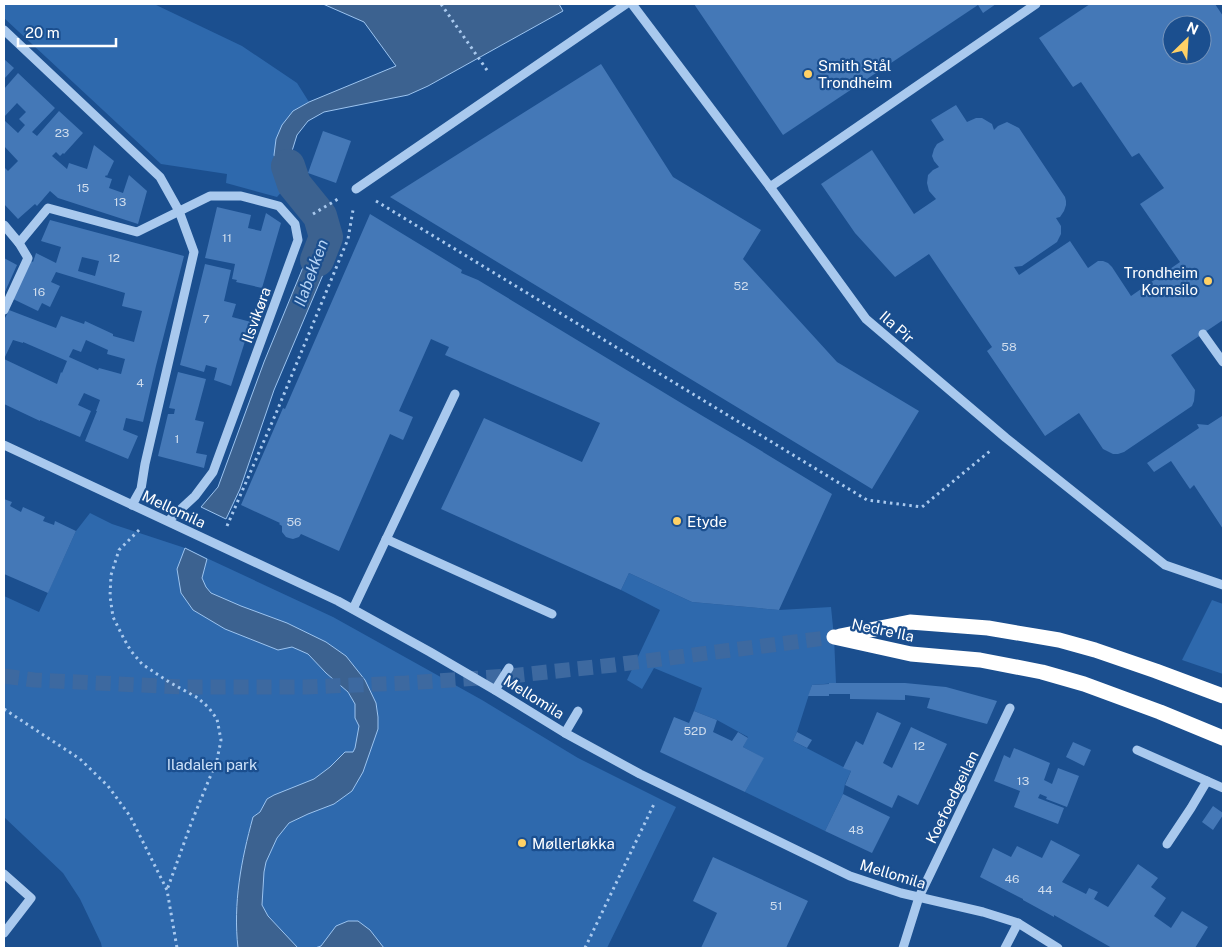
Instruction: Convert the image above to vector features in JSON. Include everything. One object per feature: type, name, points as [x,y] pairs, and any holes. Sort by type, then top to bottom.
[{"type":"highway","name":"Nedre Ila","points":[[1223,696],[1095,650],[1059,640],[988,628],[910,622],[834,637],[911,654],[980,660],[1042,672],[1101,690],[1223,738]]},
{"type":"street","points":[[356,189],[626,4]]},
{"type":"street","name":"Ila Pir","points":[[632,4],[866,318],[1006,438],[1165,564],[1223,585]]},
{"type":"street","points":[[770,187],[1036,4]]},
{"type":"street","points":[[4,30],[160,177],[180,211],[194,252],[145,464],[141,489],[132,505]]},
{"type":"street","name":"Ilsvikøra","points":[[19,243],[48,208],[137,232],[210,196],[240,196],[279,206],[295,224],[298,240],[213,472],[195,496],[168,521]]},
{"type":"street","points":[[4,225],[19,243],[28,258],[4,310]]},
{"type":"street","points":[[1202,334],[1223,362]]},
{"type":"street","points":[[353,609],[455,394]]},
{"type":"street","name":"Mellomila","points":[[4,446],[338,601],[430,652],[565,733],[663,785],[850,876],[901,893],[983,912],[1018,923],[1058,948]]},
{"type":"street","points":[[386,539],[552,614]]},
{"type":"street","points":[[495,690],[509,668]]},
{"type":"street","name":"Koefoedgeilan","points":[[903,948],[919,897],[1010,708]]},
{"type":"street","points":[[565,733],[578,711]]},
{"type":"street","points":[[1137,750],[1223,788]]},
{"type":"street","points":[[1167,844],[1207,781]]},
{"type":"street","points":[[4,874],[31,898],[4,933]]},
{"type":"street","points":[[1006,948],[1018,923]]},
{"type":"path","points":[[440,4],[484,64]]},
{"type":"path","points":[[219,545],[348,239],[356,189],[867,500],[922,507],[1006,438]]},
{"type":"path","points":[[308,216],[326,206]]},
{"type":"path","points":[[167,890],[217,760],[221,740],[220,733],[217,719],[209,708],[198,698],[168,682],[142,664],[131,651],[113,617],[110,596],[111,575],[119,550],[138,530],[168,521]]},
{"type":"path","points":[[4,709],[80,759],[108,786],[130,816],[167,890],[177,948]]},
{"type":"path","points":[[585,948],[663,785]]},
{"type":"green space","points":[[4,4],[154,4],[242,46],[297,83],[309,102],[293,111],[274,155],[285,188],[277,197],[226,183],[227,174],[161,164],[4,18]]},
{"type":"green space","name":"Iladalen park","points":[[90,513],[112,524],[185,548],[333,617],[482,700],[578,758],[676,807],[607,948],[102,948],[80,899],[63,873],[4,817],[4,596],[39,612],[76,531]]},
{"type":"green space","points":[[629,573],[692,602],[779,610],[831,607],[836,683],[812,685],[793,741],[851,771],[843,794],[825,831],[745,792],[763,758],[743,747],[748,737],[717,720],[694,711],[702,688],[654,668],[642,689],[627,680],[660,610],[621,590]]},
{"type":"green space","points":[[1212,600],[1223,604],[1223,674],[1182,660]]},
{"type":"water","points":[[323,4],[559,4],[563,11],[428,86],[408,95],[324,112],[308,121],[297,135],[292,151],[293,167],[301,181],[319,200],[304,210],[285,188],[274,155],[276,139],[282,125],[293,111],[309,102],[396,66],[364,22]]},
{"type":"water","points":[[327,211],[335,223],[333,251],[274,390],[240,489],[226,519],[201,507],[218,487],[264,362],[313,243],[314,232],[311,221]]},
{"type":"water","points":[[185,548],[207,559],[202,578],[211,593],[287,623],[326,642],[346,656],[365,680],[376,703],[378,729],[363,772],[352,791],[334,804],[289,823],[277,838],[266,862],[262,905],[268,916],[298,948],[238,948],[237,898],[245,850],[253,817],[260,812],[267,799],[314,779],[345,752],[353,752],[359,726],[355,718],[355,704],[348,692],[308,654],[292,647],[278,650],[225,629],[193,610],[181,593],[177,569]]},
{"type":"water","points":[[348,921],[358,921],[370,930],[384,948],[315,948],[321,946],[336,926]]},
{"type":"building","name":"Smith Stål Trondheim","points":[[694,4],[996,4],[983,13],[978,5],[783,135]]},
{"type":"building","points":[[1090,4],[1215,4],[1223,16],[1223,320],[1171,355],[1195,390],[1192,406],[1124,452],[1118,454],[1113,454],[1103,449],[1079,413],[1045,436],[987,351],[992,347],[929,254],[895,277],[855,233],[821,184],[872,150],[914,214],[936,199],[929,191],[928,175],[939,167],[932,156],[937,144],[944,140],[931,120],[956,105],[967,122],[976,118],[982,118],[992,124],[994,130],[1007,122],[1019,128],[1066,201],[1064,211],[1060,217],[1056,218],[1061,226],[1061,234],[1057,242],[1022,266],[1014,267],[1019,275],[1070,241],[1088,268],[1098,261],[1108,263],[1131,296],[1180,262],[1140,204],[1164,188],[1139,153],[1132,157],[1081,82],[1073,87],[1039,38]]},
{"type":"building","points":[[4,59],[14,68],[4,79]]},
{"type":"building","points":[[601,64],[673,177],[761,230],[743,259],[837,362],[919,411],[872,489],[390,197]]},
{"type":"building","points":[[18,73],[55,108],[32,132],[37,136],[59,111],[83,133],[64,154],[60,156],[56,152],[52,156],[67,169],[69,163],[87,169],[94,145],[114,161],[105,177],[112,179],[109,188],[123,193],[129,175],[147,191],[138,224],[58,198],[50,191],[37,206],[35,204],[18,219],[4,204],[4,167],[8,171],[18,161],[4,146],[4,120],[18,133],[25,125],[19,119],[26,112],[17,103],[4,117],[4,89]]},
{"type":"building","points":[[323,131],[351,141],[336,183],[308,173]]},
{"type":"building","points":[[217,207],[251,215],[248,228],[261,231],[266,213],[281,223],[262,288],[236,282],[237,280],[232,279],[235,264],[205,258]]},
{"type":"building","points":[[370,214],[462,270],[461,273],[478,280],[832,494],[779,610],[692,602],[629,573],[621,590],[441,509],[484,418],[582,462],[600,423],[445,355],[449,347],[431,339],[399,411],[413,417],[404,438],[403,440],[390,434],[339,551],[301,534],[293,539],[286,537],[282,532],[280,523],[241,505]]},
{"type":"building","points":[[50,220],[184,256],[143,422],[126,418],[123,430],[138,436],[128,459],[85,441],[100,400],[84,393],[78,405],[91,411],[80,437],[4,404],[4,359],[4,320],[9,310],[56,328],[61,316],[84,324],[85,321],[113,334],[113,336],[134,342],[142,311],[122,306],[125,293],[56,272],[51,282],[60,286],[50,307],[42,303],[38,311],[13,299],[36,253],[56,263],[61,247],[41,241]],"holes":[[[82,257],[99,261],[95,276],[78,271]],[[13,340],[23,342],[67,361],[57,384],[4,359]],[[86,340],[108,350],[107,354],[125,359],[121,374],[99,368],[98,370],[69,357],[73,349],[81,352]]]},
{"type":"building","points":[[4,258],[17,265],[4,294]]},
{"type":"building","points":[[205,264],[231,270],[224,301],[236,304],[232,317],[251,322],[231,386],[214,380],[217,368],[206,365],[204,372],[180,365]]},
{"type":"building","points":[[178,372],[206,379],[195,420],[204,422],[196,453],[207,455],[204,468],[158,456],[168,414],[174,414],[175,409],[169,408]]},
{"type":"building","points":[[1222,416],[1223,529],[1194,485],[1190,489],[1171,461],[1154,472],[1147,463],[1199,428],[1197,424],[1208,425]]},
{"type":"building","points":[[4,499],[12,502],[10,506],[21,512],[23,507],[45,517],[43,521],[54,525],[55,521],[76,531],[48,593],[4,574]]},
{"type":"building","points":[[829,683],[905,683],[946,687],[997,701],[987,724],[927,708],[930,698],[905,695],[905,700],[850,699],[850,694],[808,696],[812,685]]},
{"type":"building","points":[[694,711],[717,720],[713,732],[732,741],[738,732],[748,738],[743,747],[764,758],[745,792],[660,752],[674,717],[689,723]]},
{"type":"building","points":[[877,712],[901,723],[883,763],[892,768],[911,727],[947,744],[918,805],[898,795],[892,808],[845,785],[851,771],[843,768],[856,741],[863,745]]},
{"type":"building","points":[[797,732],[812,740],[807,748],[793,741]]},
{"type":"building","points":[[1073,742],[1091,750],[1084,766],[1066,757]]},
{"type":"building","points":[[1014,748],[1050,763],[1044,780],[1052,784],[1058,768],[1079,776],[1067,807],[1046,799],[1047,797],[1040,794],[1038,798],[1064,808],[1058,824],[1014,807],[1020,791],[994,781],[1004,755],[1010,758]]},
{"type":"building","points":[[843,794],[890,817],[872,853],[825,831]]},
{"type":"building","points":[[1213,806],[1223,815],[1213,830],[1202,822]]},
{"type":"building","points":[[1051,840],[1080,855],[1062,882],[1086,894],[1089,888],[1098,892],[1094,899],[1108,907],[1138,864],[1158,878],[1151,887],[1166,898],[1154,916],[1171,928],[1182,911],[1208,927],[1195,948],[1112,948],[1054,915],[1054,917],[980,877],[993,848],[1011,857],[1017,846],[1042,858]]},
{"type":"building","points":[[713,857],[808,901],[786,948],[701,948],[717,913],[693,901]]},
{"type":"waterway","name":"Ilabekken","points":[[288,166],[294,184],[320,216],[326,237],[317,260]]},
{"type":"tunnel","points":[[4,676],[34,680],[183,687],[306,687],[406,683],[510,676],[614,665],[834,637]]},
{"type":"place","name":"Smith Stål Trondheim","points":[[808,74]]},
{"type":"place","name":"Trondheim Kornsilo","points":[[1208,281]]},
{"type":"place","name":"Etyde","points":[[677,521]]},
{"type":"place","name":"Møllerløkka","points":[[522,843]]}]
